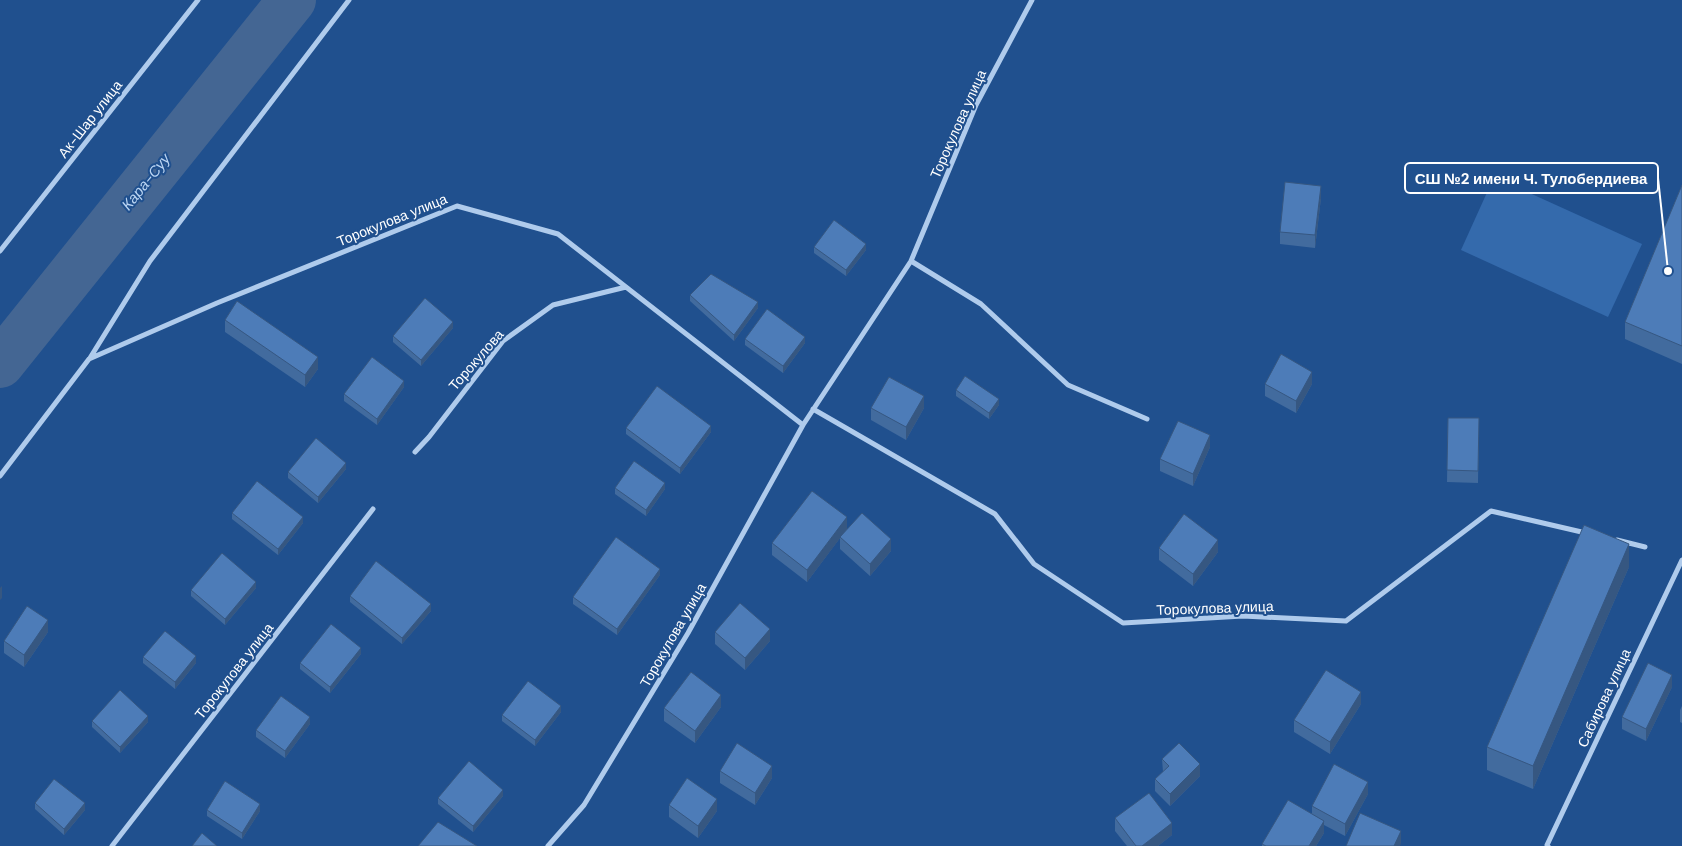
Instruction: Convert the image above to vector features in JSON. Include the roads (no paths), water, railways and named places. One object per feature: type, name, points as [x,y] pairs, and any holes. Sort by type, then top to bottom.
[{"type":"street","name":"Ак-Шар улица","points":[[0,251],[198,0]]},
{"type":"street","points":[[89,359],[150,261],[349,0]]},
{"type":"street","name":"Торокулова улица","points":[[548,846],[584,805],[688,633],[803,425],[911,261],[976,104],[1032,0]]},
{"type":"street","name":"Торокулова улица","points":[[0,476],[89,359],[217,303],[457,206],[558,234],[803,425]]},
{"type":"street","points":[[911,261],[981,304],[1068,385],[1147,419]]},
{"type":"street","name":"Торокулова","points":[[415,452],[429,437],[503,342],[553,305],[626,287]]},
{"type":"street","name":"Торокулова улица","points":[[813,409],[995,514],[1034,564],[1123,623],[1242,616],[1346,621],[1491,511],[1597,535]]},
{"type":"street","name":"Торокулова улица","points":[[112,846],[373,509]]},
{"type":"street","points":[[1607,538],[1645,547]]},
{"type":"street","name":"Сабирова улица","points":[[1548,846],[1682,560]]},
{"type":"waterway","name":"Кара-Суу","points":[[0,364],[292,0]]},
{"type":"place","name":"СШ №2 имени Ч. Тулобердиева","points":[[1668,271]]}]
